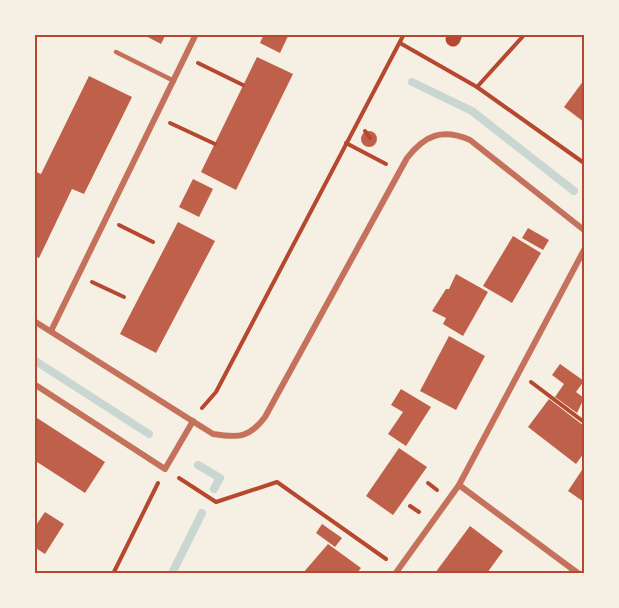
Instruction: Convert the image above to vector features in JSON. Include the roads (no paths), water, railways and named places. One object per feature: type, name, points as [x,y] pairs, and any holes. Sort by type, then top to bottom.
[{"type":"street","points":[[51,331],[196,34]]},
{"type":"street","points":[[34,321],[213,434],[233,437],[253,432],[265,417],[400,171],[415,148],[427,138],[439,132],[456,134],[470,140],[585,230]]},
{"type":"street","points":[[397,571],[459,485],[585,250]]},
{"type":"street","points":[[34,384],[165,469],[193,421]]},
{"type":"street","points":[[459,485],[579,573]]},
{"type":"lane","points":[[116,52],[174,81]]},
{"type":"waterway","points":[[412,82],[472,111],[574,191]]},
{"type":"waterway","points":[[34,360],[149,434]]},
{"type":"waterway","points":[[198,465],[220,478],[214,489]]},
{"type":"waterway","points":[[174,574],[173,571],[202,513]]}]
